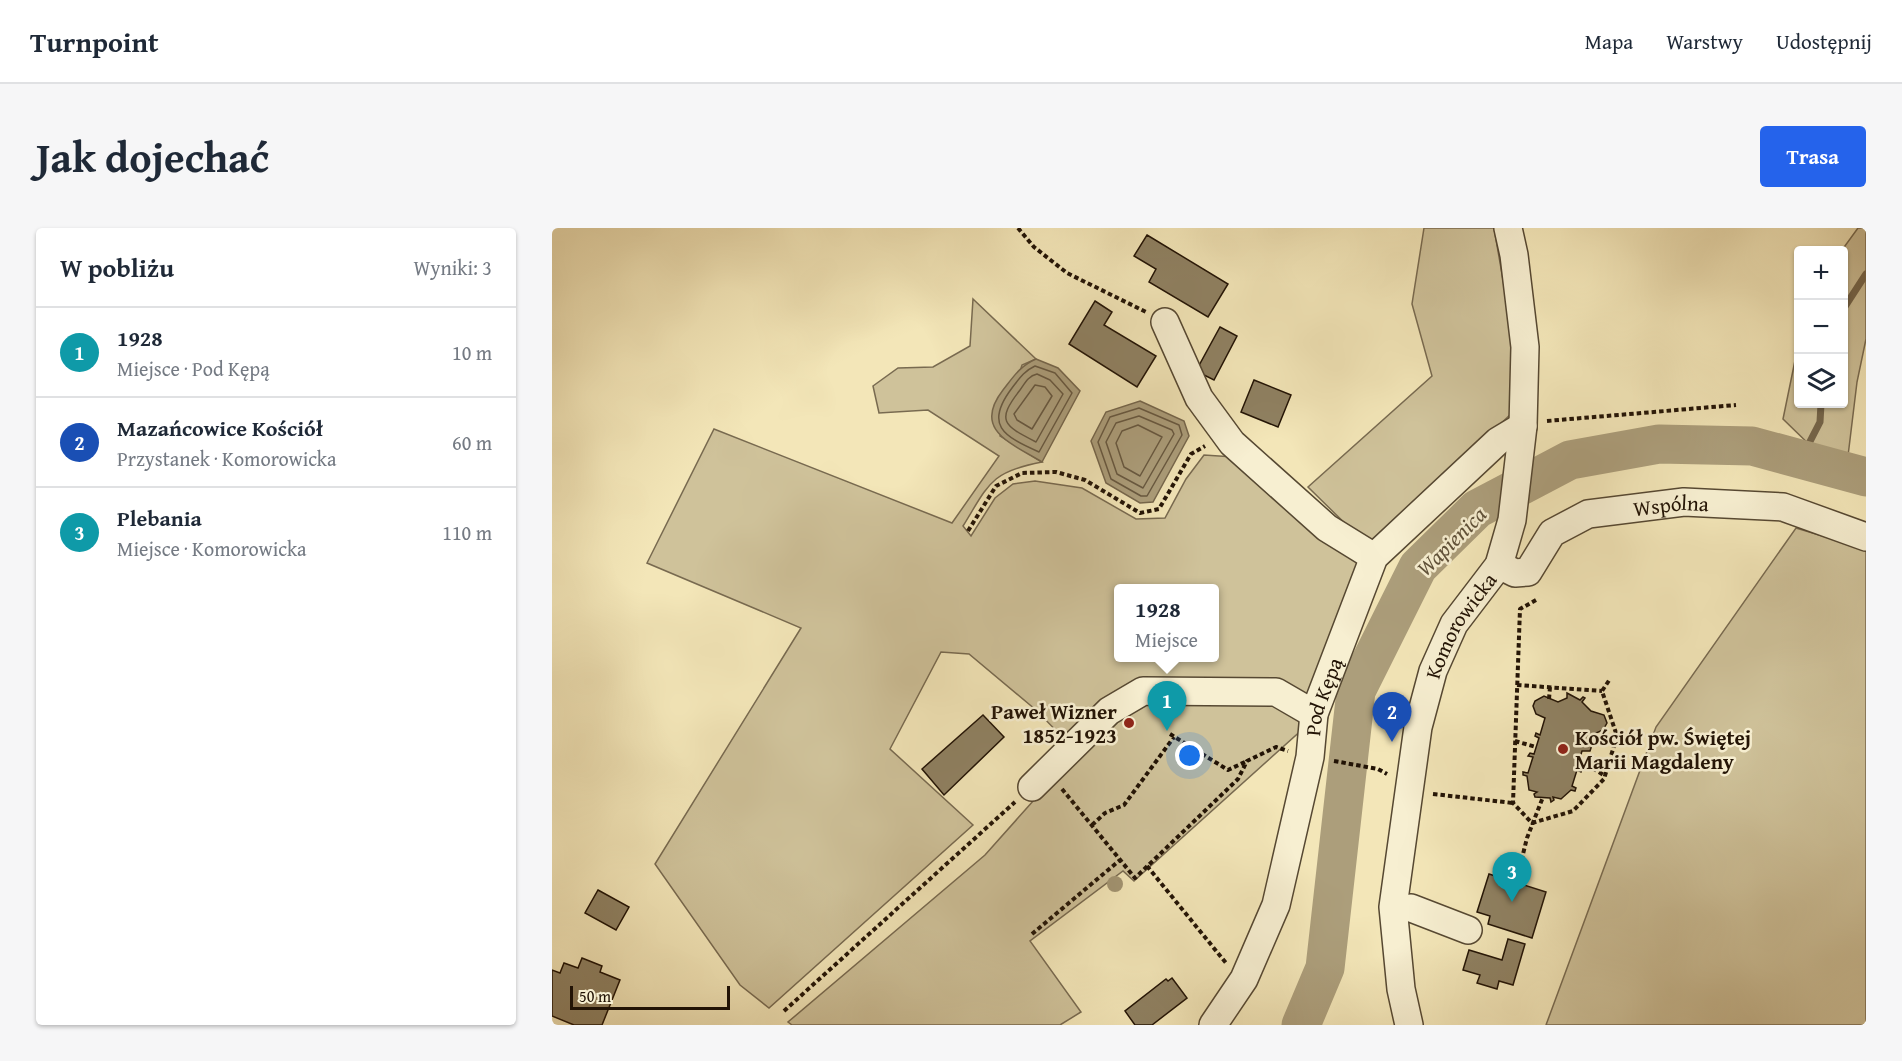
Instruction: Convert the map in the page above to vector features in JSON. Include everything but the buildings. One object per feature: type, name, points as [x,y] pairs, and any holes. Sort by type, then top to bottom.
[{"type":"street","name":"Komorowicka","points":[[1409,1025],[1401,989],[1393,907],[1418,727],[1433,670],[1454,624],[1499,565],[1512,520],[1522,438],[1525,347],[1514,255],[1508,228]]},
{"type":"street","points":[[1165,322],[1199,398],[1232,443],[1327,528],[1374,557]]},
{"type":"street","name":"Pod Kępą","points":[[1213,1025],[1242,982],[1276,905],[1310,757],[1314,714],[1374,557],[1498,441],[1522,438]]},
{"type":"street","name":"Wspólna","points":[[1499,565],[1515,573],[1528,572],[1552,533],[1588,514],[1684,502],[1783,507],[1866,537]]},
{"type":"street","points":[[1032,787],[1109,711],[1143,691],[1276,692],[1314,714]]},
{"type":"street","points":[[1411,908],[1468,930]]},
{"type":"path","points":[[1018,228],[1034,247],[1067,273],[1165,322]]},
{"type":"path","points":[[1522,438],[1535,422],[1736,405]]},
{"type":"path","points":[[968,531],[996,486],[1022,473],[1056,472],[1085,480],[1140,513],[1159,509],[1191,454],[1209,445],[1232,443]]},
{"type":"path","points":[[1513,803],[1520,609],[1536,600]]},
{"type":"path","points":[[1602,691],[1610,679]]},
{"type":"path","points":[[1517,685],[1602,691]]},
{"type":"path","points":[[1549,699],[1550,687]]},
{"type":"path","points":[[1532,823],[1573,811],[1605,776],[1617,736],[1602,691]]},
{"type":"path","points":[[1092,825],[1105,813],[1124,805],[1172,735],[1228,770],[1276,747]]},
{"type":"path","points":[[1515,741],[1536,747]]},
{"type":"path","points":[[1310,757],[1378,769]]},
{"type":"path","points":[[1580,760],[1605,776]]},
{"type":"path","points":[[784,1011],[1032,787],[1052,776],[1135,878],[1238,779],[1247,761]]},
{"type":"path","points":[[1434,794],[1513,803],[1532,823]]},
{"type":"path","points":[[1516,882],[1532,823],[1543,796]]},
{"type":"path","points":[[1032,934],[1120,860]]},
{"type":"path","points":[[1147,866],[1242,982]]},
{"type":"shaded area","points":[[1424,228],[1494,228],[1515,349],[1513,412],[1370,548],[1308,487],[1432,376],[1412,304]]},
{"type":"shaded area","points":[[1858,228],[1866,228],[1866,339],[1857,382],[1848,456],[1818,453],[1783,419],[1794,365],[1794,408],[1848,408],[1848,246],[1845,246]]},
{"type":"shaded area","points":[[973,299],[1036,359],[1022,365],[1000,436],[1042,462],[1011,470],[993,482],[963,526],[971,536],[995,498],[1013,484],[1035,481],[1082,488],[1136,519],[1165,518],[1186,479],[1204,455],[1234,457],[1362,559],[1305,727],[1134,881],[1123,871],[1030,941],[1081,1012],[1060,1025],[792,1025],[788,1022],[985,855],[1051,781],[1075,750],[1036,710],[969,654],[941,652],[890,749],[973,825],[769,1008],[740,985],[655,864],[801,628],[647,563],[714,429],[952,523],[999,456],[928,410],[879,413],[873,386],[898,368],[933,367],[970,346]]},
{"type":"shaded area","points":[[1796,528],[1866,549],[1866,1025],[1546,1025],[1656,727]]},
{"type":"water","points":[[1036,359],[1058,368],[1080,391],[1042,462],[999,434],[992,415],[1003,390],[1021,368]]},
{"type":"water","points":[[1140,401],[1184,421],[1189,436],[1153,502],[1140,503],[1106,483],[1091,441],[1106,412]]},
{"type":"waterway","points":[[1848,302],[1866,274]]},
{"type":"waterway","points":[[1801,459],[1820,422],[1821,408]]},
{"type":"waterway","name":"Wapienica","points":[[1301,1025],[1325,968],[1356,691],[1418,567],[1477,509],[1570,460],[1659,444],[1752,446],[1866,477]]},
{"type":"place","name":"Paweł Wizner 1852-1923","points":[[1129,723]]},
{"type":"place","name":"1928","points":[[1167,731]]},
{"type":"place","name":"Mazańcowice Kościół","points":[[1392,742]]},
{"type":"place","name":"Kościół pw. Świętej Marii Magdaleny","points":[[1563,749]]},
{"type":"place","name":"Plebania","points":[[1512,902]]}]
